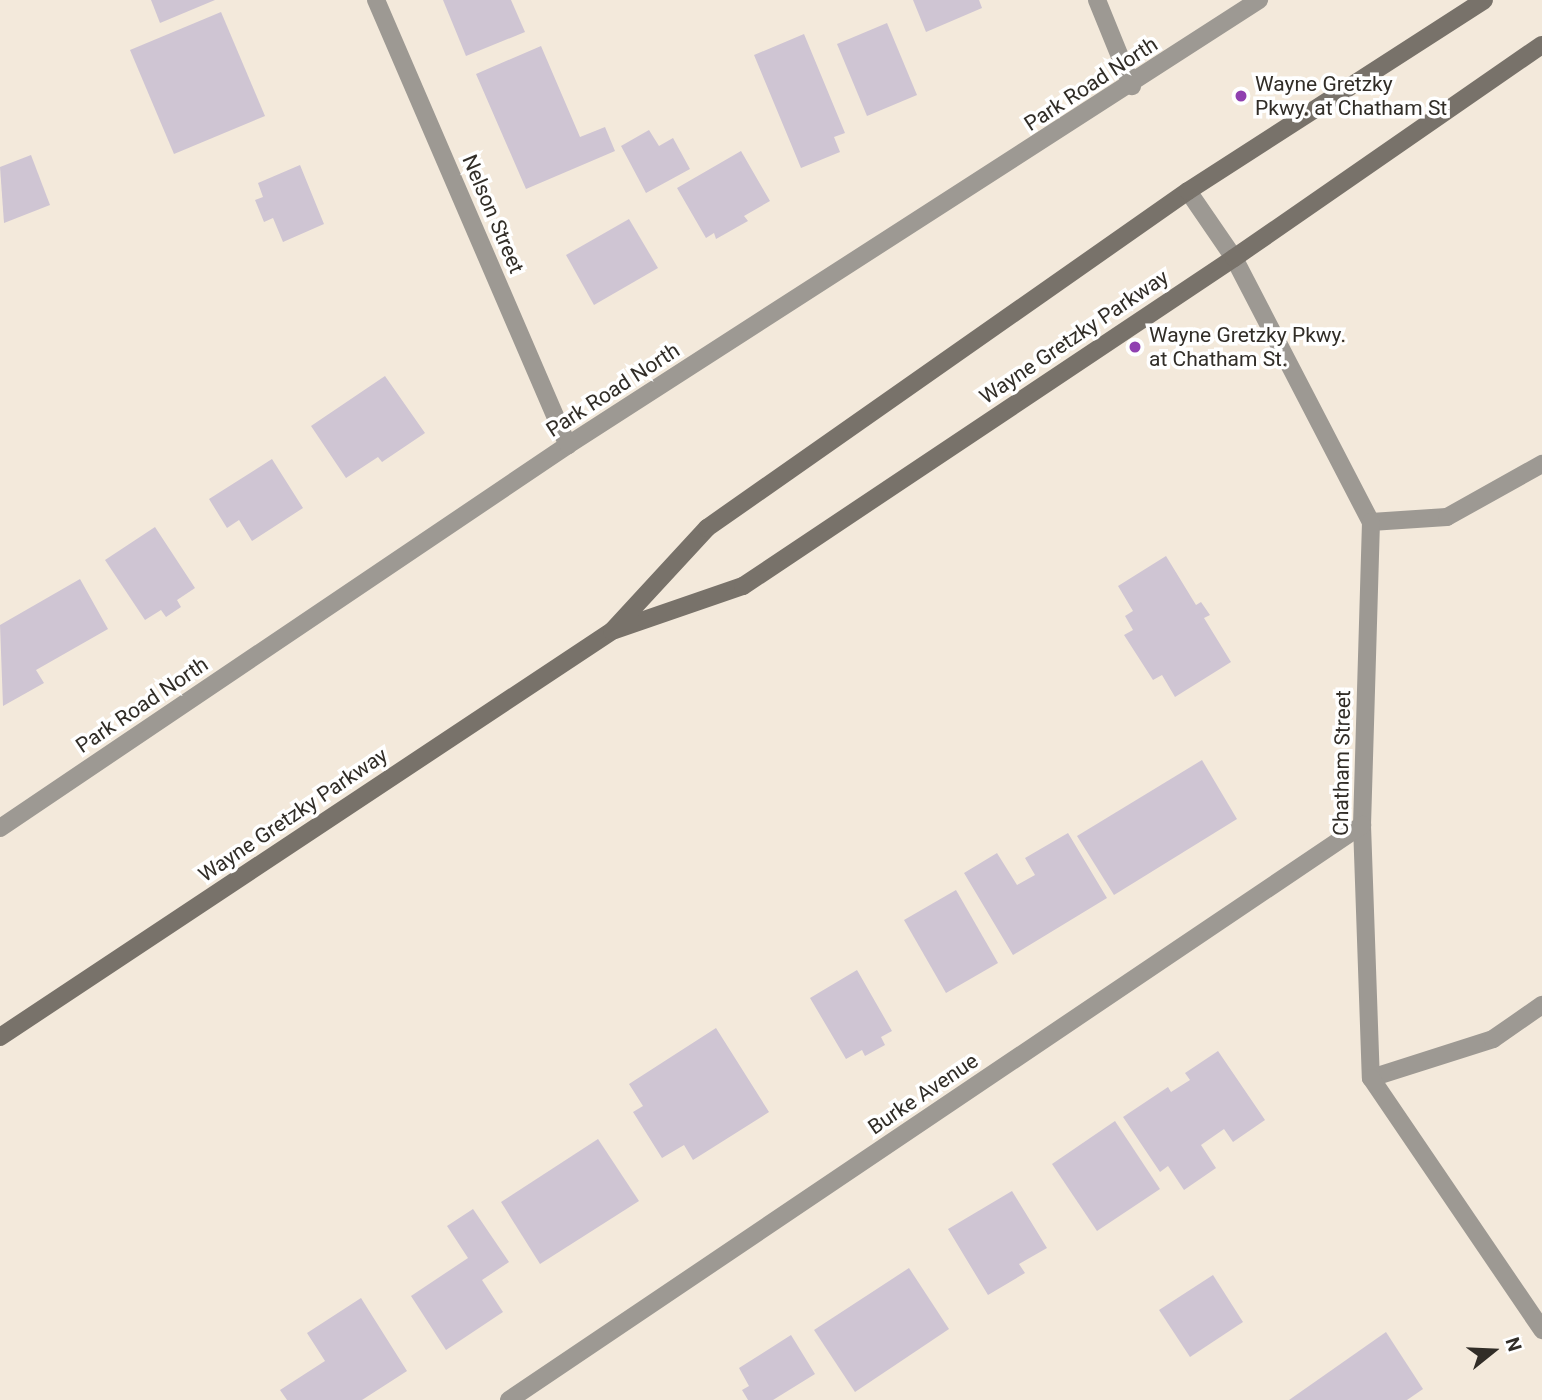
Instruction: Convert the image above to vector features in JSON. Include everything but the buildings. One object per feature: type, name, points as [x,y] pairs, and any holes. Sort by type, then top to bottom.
[{"type":"main road","name":"Wayne Gretzky Parkway","points":[[0,1037],[612,631],[707,527],[1188,191],[1484,0]]},
{"type":"main road","name":"Wayne Gretzky Parkway","points":[[612,631],[743,586],[1234,258],[1542,45]]},
{"type":"street","name":"Nelson Street","points":[[376,0],[568,445]]},
{"type":"street","points":[[1097,0],[1132,86]]},
{"type":"street","name":"Park Road North","points":[[0,828],[568,445],[1132,86],[1259,0]]},
{"type":"street","name":"Chatham Street","points":[[1188,191],[1234,258],[1371,522],[1362,825],[1371,1078]]},
{"type":"street","points":[[1371,522],[1447,517],[1542,464]]},
{"type":"street","name":"Burke Avenue","points":[[509,1400],[1362,825]]},
{"type":"street","points":[[1542,1005],[1493,1040],[1371,1078],[1542,1330]]},
{"type":"place","name":"Wayne Gretzky Pkwy. at Chatham St","points":[[1241,96]]},
{"type":"place","name":"Wayne Gretzky Pkwy. at Chatham St.","points":[[1135,347]]}]
